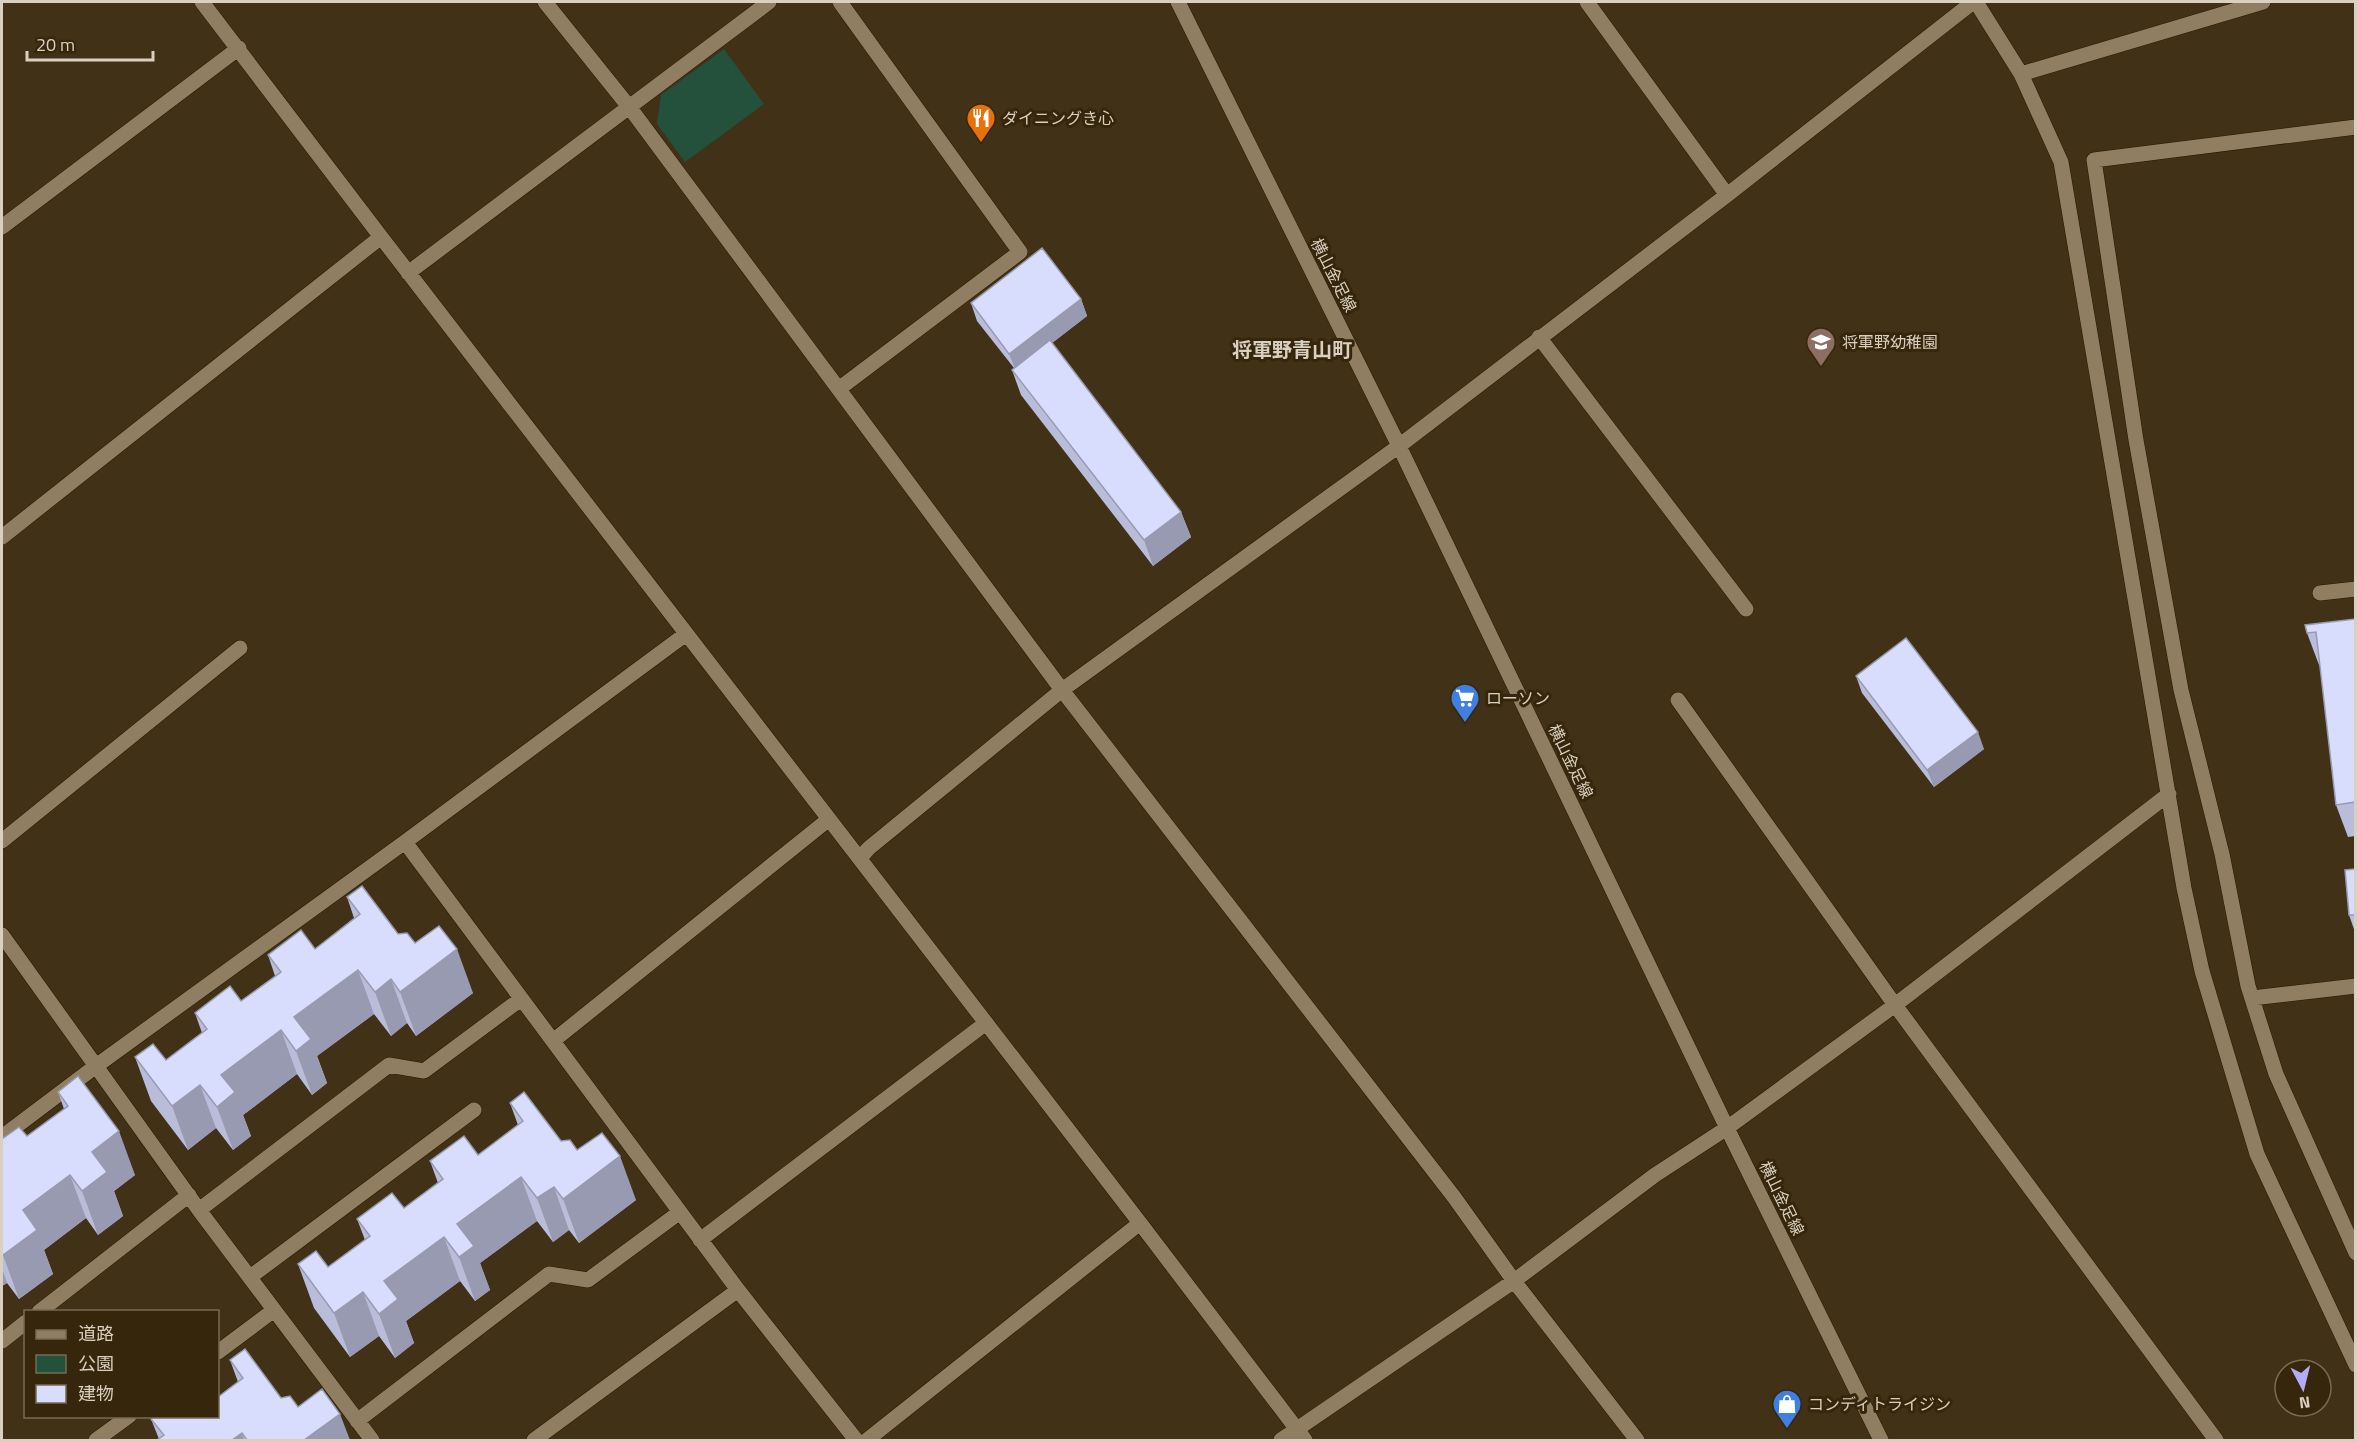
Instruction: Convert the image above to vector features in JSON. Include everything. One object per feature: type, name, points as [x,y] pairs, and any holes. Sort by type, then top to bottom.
[{"type":"street","points":[[202,2],[1301,1435]]},
{"type":"street","points":[[544,2],[630,108],[1062,690],[1454,1197],[1514,1281],[1637,1440]]},
{"type":"street","points":[[408,273],[769,2]]},
{"type":"street","points":[[840,2],[1020,252],[840,388]]},
{"type":"street","name":"横山金足線","points":[[1178,2],[1399,446],[1727,1128],[1881,1440]]},
{"type":"street","points":[[1587,2],[1727,195]]},
{"type":"street","points":[[860,858],[869,848],[1062,690],[1399,446],[1974,2],[2021,74],[2061,162],[2184,888],[2202,971],[2257,1154],[2355,1365]]},
{"type":"street","points":[[2021,74],[2263,2]]},
{"type":"street","points":[[2,227],[239,48]]},
{"type":"street","points":[[2355,128],[2094,160],[2136,440],[2181,690],[2222,854],[2252,998],[2276,1074],[2355,1252]]},
{"type":"street","points":[[2,537],[381,237]]},
{"type":"street","points":[[1539,337],[1746,609]]},
{"type":"street","points":[[2319,593],[2355,589]]},
{"type":"street","points":[[2,1137],[686,634]]},
{"type":"street","points":[[2,842],[240,648]]},
{"type":"street","points":[[1678,700],[1894,1005],[2216,1440]]},
{"type":"street","points":[[1281,1440],[1301,1435],[1514,1281],[1655,1175],[1727,1128],[1894,1005],[2169,794]]},
{"type":"street","points":[[553,1041],[829,819]]},
{"type":"street","points":[[405,842],[700,1240],[856,1440]]},
{"type":"street","points":[[2,935],[199,1210],[372,1440]]},
{"type":"street","points":[[2252,998],[2355,986]]},
{"type":"street","points":[[199,1210],[389,1065],[424,1071],[521,999]]},
{"type":"street","points":[[700,1240],[986,1023]]},
{"type":"street","points":[[250,1277],[474,1110]]},
{"type":"street","points":[[40,1310],[189,1195]]},
{"type":"street","points":[[357,1421],[549,1275],[588,1280],[680,1212]]},
{"type":"street","points":[[867,1440],[1140,1223]]},
{"type":"street","points":[[534,1440],[738,1290]]},
{"type":"street","points":[[219,1351],[274,1310]]},
{"type":"street","points":[[2,1341],[24,1324]]},
{"type":"street","points":[[96,1440],[126,1418]]},
{"type":"green space","points":[[724,49],[764,104],[685,162],[657,124],[661,95]]},
{"type":"building","points":[[1042,248],[1081,299],[1009,354],[971,303]]},
{"type":"building","points":[[1050,340],[1181,512],[1144,540],[1012,370]]},
{"type":"building","points":[[2355,619],[2355,802],[2336,805],[2316,632],[2307,633],[2305,625]]},
{"type":"building","points":[[1906,638],[1978,732],[1927,770],[1856,676]]},
{"type":"building","points":[[2355,869],[2355,915],[2349,915],[2345,870]]},
{"type":"building","points":[[362,886],[398,934],[407,933],[415,943],[439,926],[457,949],[400,992],[391,979],[375,992],[358,970],[294,1017],[311,1039],[296,1051],[281,1030],[221,1075],[235,1092],[217,1107],[200,1085],[172,1106],[135,1057],[153,1044],[166,1060],[207,1029],[195,1013],[230,986],[241,1001],[281,972],[268,955],[301,930],[315,949],[360,914],[347,897]]},
{"type":"building","points":[[78,1076],[119,1131],[92,1152],[107,1172],[82,1191],[70,1175],[23,1210],[37,1230],[3,1255],[2,1139],[19,1127],[27,1136],[68,1106],[58,1092]]},
{"type":"building","points":[[524,1092],[561,1141],[570,1140],[577,1150],[602,1133],[620,1156],[563,1199],[554,1187],[537,1198],[521,1177],[457,1224],[474,1246],[459,1257],[444,1237],[384,1281],[398,1299],[379,1314],[363,1292],[334,1313],[298,1264],[316,1251],[328,1267],[370,1236],[357,1219],[392,1193],[404,1208],[443,1179],[430,1161],[464,1136],[478,1155],[523,1121],[510,1103]]},
{"type":"building","points":[[245,1349],[281,1398],[290,1396],[298,1407],[322,1389],[340,1414],[304,1440],[247,1440],[242,1433],[232,1440],[157,1440],[164,1435],[152,1418],[219,1418],[219,1396],[243,1378],[230,1360]]},
{"type":"place","name":"ダイニングき心","points":[[981,144]]},
{"type":"place","name":"将軍野幼稚園","points":[[1821,368]]},
{"type":"place","name":"ローソン","points":[[1465,724]]},
{"type":"place","name":"コンディトライジン","points":[[1787,1430]]},
{"type":"district","name":"将軍野青山町","points":[[1292,350]]}]
